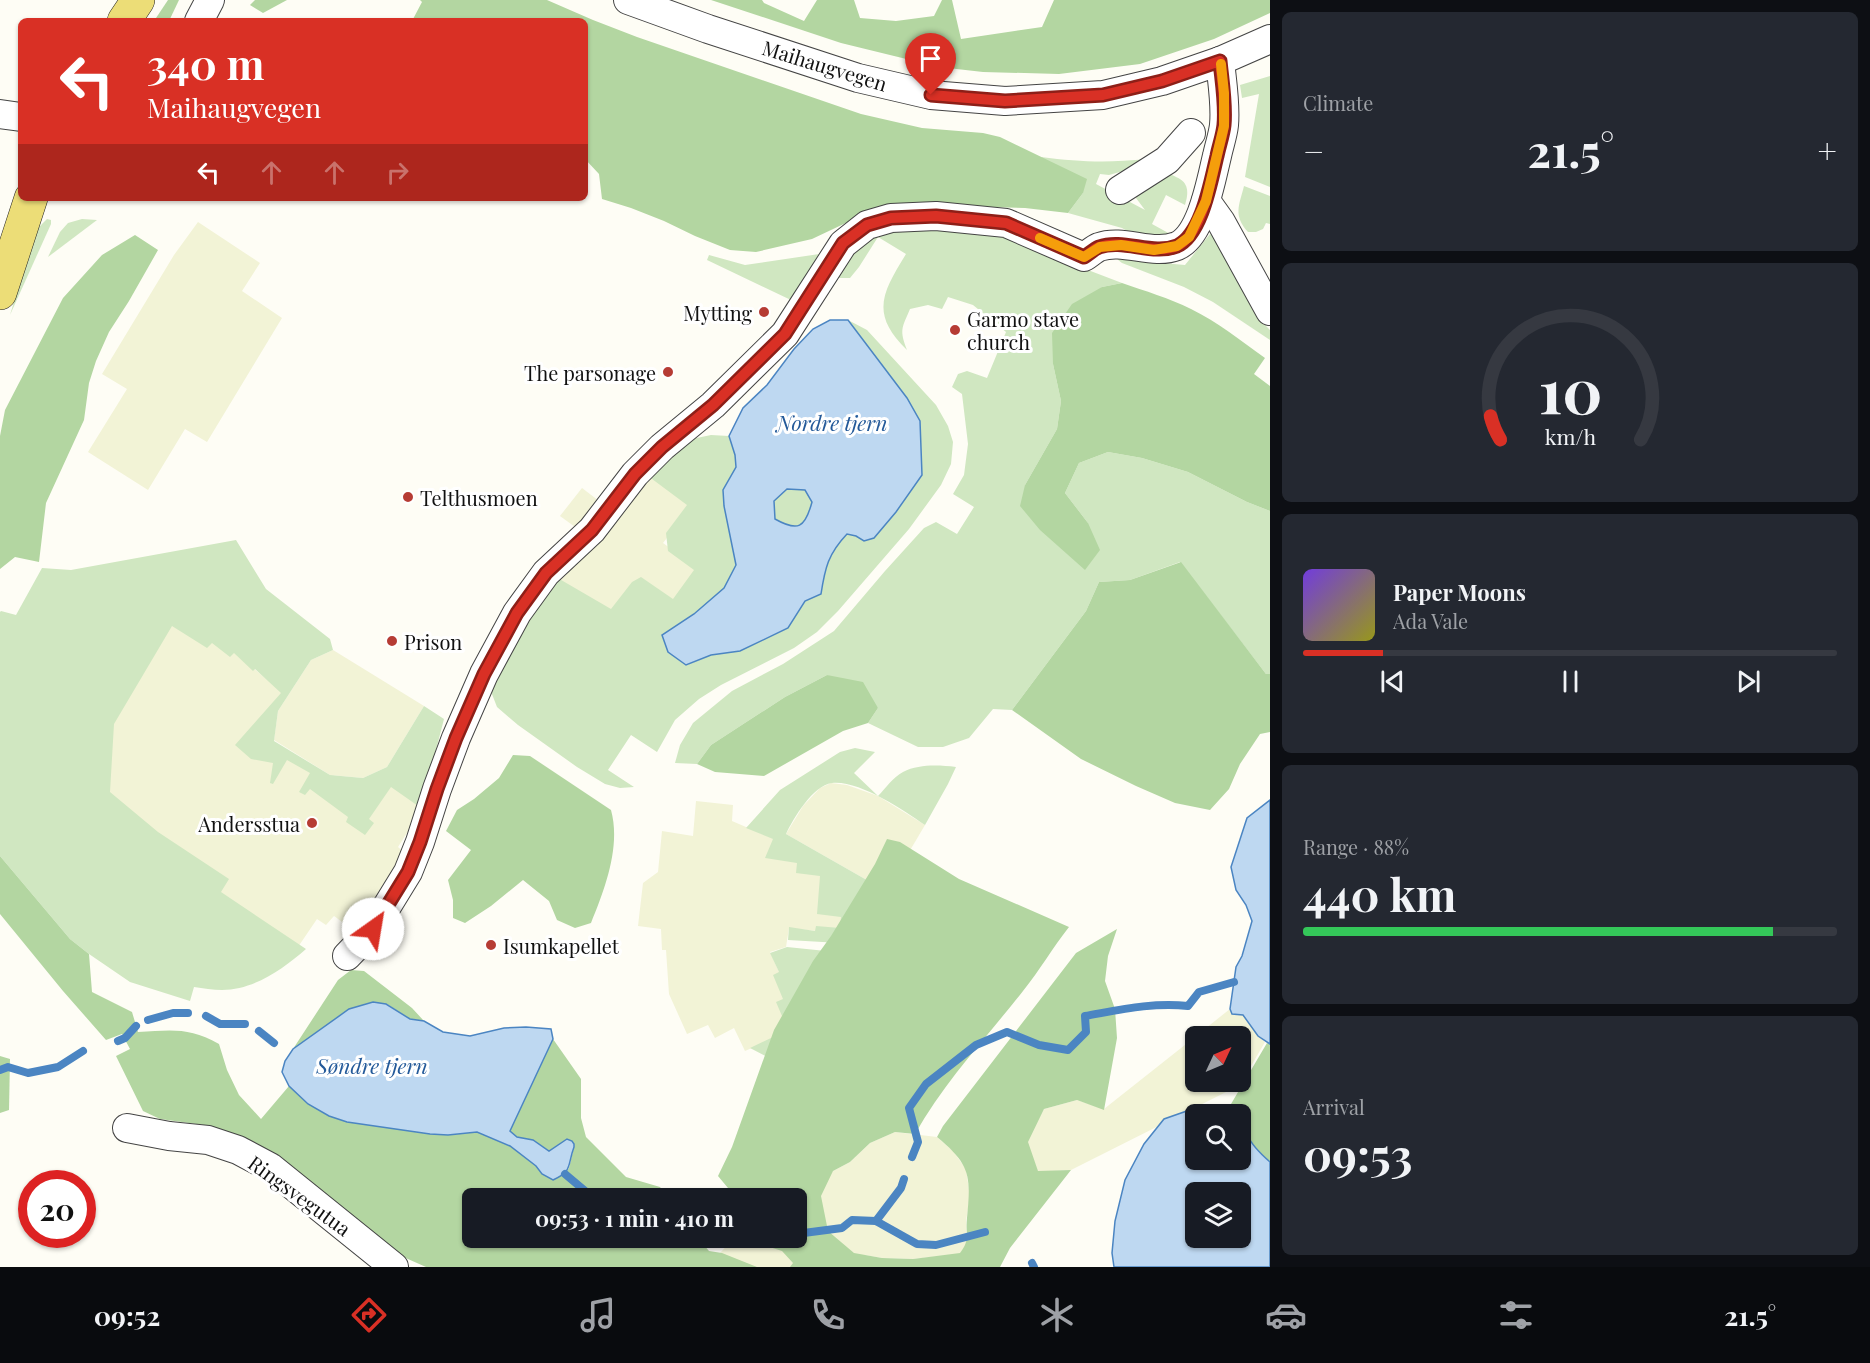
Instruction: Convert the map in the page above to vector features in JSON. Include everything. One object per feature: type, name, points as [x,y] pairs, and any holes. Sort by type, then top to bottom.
[{"type":"main road","points":[[126,18],[138,0]]},
{"type":"main road","points":[[0,293],[31,201]]},
{"type":"street","points":[[201,18],[210,0]]},
{"type":"street","name":"Maihaugvegen","points":[[628,0],[858,78],[931,95],[1005,101],[1103,95],[1162,81],[1220,61],[1270,39]]},
{"type":"street","points":[[347,956],[373,929],[408,872],[456,738],[484,674],[517,613],[546,573],[592,530],[635,474],[662,447],[713,405],[785,334],[843,243],[867,225],[891,218],[936,216],[1006,223],[1084,257],[1100,247],[1121,245],[1154,250],[1177,246],[1189,237],[1206,201],[1224,126],[1224,93],[1220,61]]},
{"type":"street","points":[[0,114],[18,117]]},
{"type":"street","points":[[1120,190],[1167,160],[1191,133]]},
{"type":"street","points":[[1206,201],[1221,222],[1270,311]]},
{"type":"street","name":"Ringsvegutua","points":[[127,1128],[168,1136],[208,1140],[238,1150],[278,1173],[394,1267]]},
{"type":"green space","points":[[168,0],[179,0],[170,18],[156,18]]},
{"type":"green space","points":[[255,0],[287,0],[263,13],[250,5]]},
{"type":"green space","points":[[420,0],[547,0],[637,37],[861,114],[922,128],[983,133],[1000,137],[1087,179],[1083,193],[1068,213],[1025,208],[986,207],[869,212],[812,239],[756,252],[730,250],[664,221],[602,199],[599,174],[588,162],[588,18],[414,18],[422,2]]},
{"type":"green space","points":[[711,0],[762,0],[804,21],[817,0],[854,0],[860,18],[896,21],[934,16],[942,0],[952,0],[961,39],[1042,27],[1054,0],[1270,0],[1270,13],[1214,39],[1140,64],[1059,74],[983,72],[939,67],[841,43]]},
{"type":"green space","points":[[1270,76],[1270,187],[1245,177],[1259,94],[1242,98],[1240,85]]},
{"type":"green space","points":[[1041,157],[1094,161],[1147,159],[1148,164],[1109,175],[1100,174],[1096,184],[1145,210],[1136,198],[1137,193],[1166,175],[1180,179],[1187,188],[1185,205],[1166,195],[1152,224],[1172,235],[1167,238],[1134,235],[1122,228],[1068,213],[1083,193]]},
{"type":"green space","points":[[1244,186],[1270,196],[1270,224],[1266,223],[1263,229],[1256,232],[1248,232],[1240,220],[1238,210]]},
{"type":"green space","points":[[47,219],[51,220],[51,224],[10,315],[35,231]]},
{"type":"green space","points":[[82,219],[97,220],[48,257],[60,232],[68,223]]},
{"type":"green space","points":[[198,222],[260,263],[242,291],[282,318],[207,442],[185,429],[148,490],[88,452],[127,389],[102,374],[174,255]]},
{"type":"green space","points":[[1004,227],[1067,262],[1122,283],[1102,287],[1053,364],[1061,401],[1057,429],[1025,485],[1088,523],[1065,493],[1079,463],[1108,452],[1142,458],[1188,472],[1270,511],[1270,674],[1266,674],[1180,562],[1130,580],[1099,582],[1086,611],[1012,710],[993,709],[969,738],[943,747],[918,747],[868,723],[878,708],[827,675],[785,697],[711,745],[697,764],[675,763],[680,745],[693,723],[732,691],[783,664],[834,631],[924,528],[936,522],[957,534],[974,507],[953,494],[964,475],[968,444],[962,394],[952,387],[958,374],[967,371],[987,378],[1006,332],[973,305],[948,297],[942,309],[928,305],[910,309],[902,329],[907,350],[895,337],[884,314],[886,292],[906,254],[878,237],[850,278],[839,278],[837,272],[875,228]]},
{"type":"green space","points":[[1210,234],[1218,239],[1256,312],[1270,330],[1270,340],[1213,302],[1184,287],[1117,259],[1185,265]]},
{"type":"green space","points":[[135,235],[158,250],[109,332],[96,361],[89,383],[84,420],[46,503],[39,562],[15,557],[0,569],[0,436],[5,410],[63,298],[102,255]]},
{"type":"green space","points":[[826,253],[793,301],[707,260],[709,255],[745,265]]},
{"type":"green space","points":[[1122,283],[1174,301],[1201,314],[1265,358],[1254,374],[1270,386],[1270,511],[1188,472],[1142,458],[1108,452],[1079,463],[1065,493],[1088,523],[1100,550],[1085,570],[1040,530],[1020,506],[1025,485],[1057,429],[1061,401],[1053,364],[1052,333],[1072,304],[1102,287]]},
{"type":"green space","points":[[848,320],[867,330],[936,405],[948,426],[953,442],[951,464],[941,485],[909,529],[817,632],[794,648],[721,685],[699,699],[675,720],[657,752],[631,735],[608,770],[634,787],[620,788],[605,784],[518,725],[497,707],[490,689],[497,669],[556,577],[611,609],[632,582],[641,577],[673,599],[694,570],[668,551],[666,533],[687,505],[648,476],[692,439],[711,435],[729,436],[735,455],[736,467],[723,490],[736,565],[724,588],[694,614],[663,635],[668,652],[687,665],[711,655],[740,651],[788,628],[805,601],[821,594],[828,561],[847,534],[864,541],[874,538],[922,475],[907,398]]},
{"type":"green space","points":[[634,464],[692,506],[663,543],[699,569],[673,604],[612,617],[551,574],[582,532],[560,516],[582,488],[603,504]]},
{"type":"green space","points":[[786,489],[805,490],[812,502],[805,520],[794,527],[775,519],[774,501]]},
{"type":"green space","points":[[236,540],[266,589],[330,639],[333,650],[311,660],[278,711],[274,741],[330,775],[363,778],[387,767],[424,706],[444,719],[421,808],[391,787],[369,819],[374,823],[365,835],[346,822],[348,817],[310,789],[305,795],[299,792],[310,773],[287,760],[273,784],[270,783],[273,763],[251,759],[235,745],[281,693],[234,653],[230,657],[212,643],[207,648],[172,626],[114,724],[110,792],[158,832],[229,879],[221,892],[306,949],[278,971],[257,982],[222,990],[194,987],[190,1001],[130,982],[89,954],[70,939],[0,856],[0,612],[16,615],[42,568],[71,570]]},
{"type":"green space","points":[[1181,562],[1266,674],[1270,674],[1270,732],[1260,734],[1240,764],[1229,789],[1210,810],[1175,803],[1081,759],[1012,710],[1086,611],[1099,582],[1130,580]]},
{"type":"green space","points":[[171,624],[233,651],[283,693],[237,744],[287,758],[312,772],[391,785],[423,808],[398,847],[407,855],[357,933],[334,916],[326,925],[317,919],[298,947],[216,891],[157,833],[109,792],[113,724]]},
{"type":"green space","points":[[333,650],[424,706],[387,767],[363,778],[330,775],[274,740],[278,711],[311,660]]},
{"type":"green space","points":[[827,675],[863,682],[878,708],[868,723],[843,731],[764,776],[715,772],[697,764],[711,745],[785,697]]},
{"type":"green space","points":[[855,748],[875,752],[854,773],[878,796],[896,777],[909,769],[929,766],[956,767],[925,825],[880,797],[855,786],[832,783],[825,785],[811,796],[786,834],[886,891],[857,944],[788,940],[789,927],[815,931],[816,926],[840,928],[841,917],[817,914],[820,876],[796,873],[797,863],[765,858],[773,839],[746,828],[780,790],[840,752]]},
{"type":"green space","points":[[513,755],[530,756],[611,810],[614,824],[613,853],[606,882],[591,923],[575,928],[557,920],[549,901],[523,880],[491,906],[465,923],[453,918],[453,900],[448,880],[471,850],[446,831],[457,810],[499,778]]},
{"type":"green space","points":[[831,783],[847,785],[878,796],[925,825],[886,891],[786,834],[803,806],[820,788]]},
{"type":"green space","points":[[696,801],[733,805],[732,821],[774,839],[798,863],[821,876],[842,916],[841,929],[816,931],[789,928],[786,947],[770,952],[780,974],[790,1031],[745,1051],[734,1028],[715,1038],[708,1025],[687,1034],[669,994],[666,950],[662,950],[661,929],[638,926],[643,883],[658,872],[662,831],[693,836]]},
{"type":"green space","points":[[887,839],[900,842],[959,879],[1069,927],[1029,983],[939,1096],[915,1134],[895,1132],[870,1143],[850,1162],[833,1171],[821,1196],[828,1231],[854,1253],[882,1258],[913,1259],[960,1253],[967,1240],[968,1181],[957,1156],[937,1137],[943,1126],[1076,953],[1117,929],[1108,956],[1105,981],[1115,1009],[1117,1038],[1104,1110],[1077,1100],[1044,1109],[1028,1142],[1038,1171],[1071,1170],[1010,1248],[1000,1267],[790,1267],[793,1263],[782,1251],[773,1248],[807,1248],[807,1188],[728,1188],[718,1176],[732,1147],[774,1030],[813,961],[875,864]]},
{"type":"green space","points":[[0,856],[70,939],[89,954],[92,992],[132,1012],[138,1032],[171,1030],[189,1032],[219,1044],[227,1070],[239,1095],[261,1119],[289,1086],[308,1104],[347,1122],[448,1135],[477,1132],[510,1146],[536,1166],[542,1174],[565,1174],[569,1168],[574,1147],[572,1141],[567,1140],[549,1151],[533,1140],[517,1137],[509,1131],[553,1039],[581,1079],[581,1118],[586,1137],[626,1177],[661,1188],[462,1188],[462,1248],[706,1248],[709,1251],[722,1253],[757,1267],[426,1267],[392,1252],[241,1137],[211,1126],[160,1119],[143,1111],[116,1056],[130,1049],[122,1034],[106,1040],[0,914]]},
{"type":"green space","points":[[787,947],[855,954],[793,1070],[750,1048],[788,1030],[776,1002],[783,999],[773,975],[779,972],[770,953]]},
{"type":"green space","points":[[351,970],[364,971],[412,1008],[424,1021],[410,1019],[387,1004],[349,1009],[293,1049],[338,980]]},
{"type":"green space","points":[[1230,1009],[1232,1014],[1243,1015],[1251,1026],[1209,1026]]},
{"type":"green space","points":[[1251,1026],[1265,1042],[1251,1066]]},
{"type":"green space","points":[[1267,1043],[1270,1044],[1270,1162],[1251,1141],[1251,1104],[1231,1104],[1238,1092],[1251,1092],[1251,1070]]},
{"type":"green space","points":[[1185,1045],[1185,1092],[1226,1092],[1202,1104],[1185,1104],[1185,1113],[1071,1170],[1038,1172],[1027,1142],[1044,1109],[1077,1100],[1104,1109]]},
{"type":"green space","points":[[0,1056],[10,1059],[9,1110],[0,1113]]},
{"type":"green space","points":[[895,1132],[937,1137],[953,1151],[966,1169],[970,1197],[966,1221],[967,1243],[960,1254],[913,1259],[865,1255],[858,1267],[707,1267],[725,1248],[807,1248],[807,1190],[850,1162],[870,1143]]},
{"type":"water","name":"Nordre tjern","points":[[830,320],[848,320],[907,398],[920,421],[922,475],[874,538],[864,541],[847,534],[835,548],[828,562],[821,594],[805,601],[788,628],[740,651],[711,655],[686,665],[668,652],[662,635],[694,614],[724,588],[736,565],[723,490],[736,467],[729,436],[743,408],[767,385],[794,349],[813,329]],"holes":[[[787,489],[805,490],[812,502],[800,525],[789,525],[775,519],[774,501]]]},
{"type":"water","points":[[1270,800],[1270,1044],[1258,1036],[1243,1015],[1232,1014],[1230,1009],[1236,967],[1242,956],[1252,921],[1246,905],[1236,890],[1231,867],[1247,818]]},
{"type":"water","name":"Søndre tjern","points":[[373,1002],[386,1004],[410,1019],[424,1021],[443,1032],[470,1036],[504,1028],[551,1029],[553,1039],[510,1131],[517,1137],[533,1140],[549,1151],[567,1139],[572,1141],[574,1147],[567,1171],[553,1180],[542,1174],[536,1166],[510,1146],[477,1132],[430,1134],[347,1122],[329,1116],[308,1104],[289,1086],[282,1072],[285,1061],[293,1049],[349,1009]]},
{"type":"water","points":[[1185,1112],[1185,1170],[1251,1170],[1251,1141],[1270,1162],[1270,1267],[1114,1267],[1112,1253],[1115,1221],[1125,1180],[1144,1144],[1164,1119]]},
{"type":"waterway","points":[[912,1157],[918,1142],[909,1108],[926,1084],[976,1045],[1007,1032],[1039,1045],[1068,1050],[1086,1032],[1085,1016],[1149,1006],[1188,1006],[1199,992],[1234,982]]},
{"type":"waterway","points":[[148,1020],[173,1013],[188,1013]]},
{"type":"waterway","points":[[206,1016],[220,1024],[245,1024]]},
{"type":"waterway","points":[[118,1041],[125,1038],[136,1026]]},
{"type":"waterway","points":[[259,1031],[274,1043]]},
{"type":"waterway","points":[[0,1070],[8,1067],[28,1073],[58,1067],[83,1051]]},
{"type":"waterway","points":[[565,1174],[582,1188]]},
{"type":"waterway","points":[[876,1221],[901,1188],[904,1179]]},
{"type":"waterway","points":[[807,1233],[842,1228],[852,1220],[876,1221],[917,1244],[936,1245],[985,1232]]},
{"type":"waterway","points":[[1032,1263],[1034,1267]]},
{"type":"slow traffic","points":[[1040,238],[1084,257],[1100,247],[1121,245],[1154,250],[1177,246],[1189,237],[1206,201],[1224,126],[1221,64]]},
{"type":"place","name":"Mytting","points":[[764,312]]},
{"type":"place","name":"Garmo stave church","points":[[955,330]]},
{"type":"place","name":"The parsonage","points":[[668,372]]},
{"type":"place","name":"Telthusmoen","points":[[408,497]]},
{"type":"place","name":"Prison","points":[[392,641]]},
{"type":"place","name":"Andersstua","points":[[312,823]]},
{"type":"place","name":"Isumkapellet","points":[[491,945]]},
{"type":"route","points":[[373,929],[408,872],[456,738],[484,674],[517,613],[546,573],[592,530],[635,474],[662,447],[713,405],[785,334],[843,243],[867,225],[891,218],[936,216],[1006,223],[1084,257],[1100,247],[1121,245],[1154,250],[1177,246],[1189,237],[1206,201],[1224,126],[1224,93],[1220,61],[1162,81],[1103,95],[1005,101],[931,95]]}]
